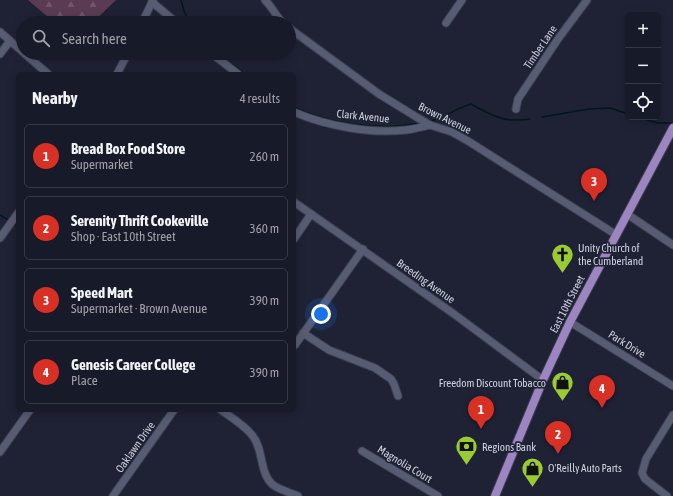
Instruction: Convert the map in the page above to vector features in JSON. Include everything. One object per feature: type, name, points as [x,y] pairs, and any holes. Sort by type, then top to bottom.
[{"type":"main road","name":"East 10th Street","points":[[495,496],[543,380],[570,322],[615,234],[672,132]]},
{"type":"street","points":[[265,0],[276,16]]},
{"type":"street","points":[[446,23],[462,0]]},
{"type":"street","name":"Timber Lane","points":[[516,109],[518,99],[558,39],[587,0]]},
{"type":"street","points":[[146,16],[153,1],[169,16]]},
{"type":"street","points":[[0,32],[16,47]]},
{"type":"street","name":"Brown Avenue","points":[[296,33],[379,94],[430,125],[452,132],[468,141],[615,234]]},
{"type":"street","points":[[0,54],[10,41]]},
{"type":"street","points":[[31,60],[46,72]]},
{"type":"street","points":[[118,72],[124,60]]},
{"type":"street","points":[[220,60],[235,72]]},
{"type":"street","name":"Clark Avenue","points":[[296,113],[308,118],[356,129],[381,131],[406,130],[430,125]]},
{"type":"street","name":"Breeding Avenue","points":[[296,203],[454,314],[543,380]]},
{"type":"street","points":[[296,236],[311,214]]},
{"type":"street","points":[[627,214],[673,245]]},
{"type":"street","points":[[0,238],[16,216]]},
{"type":"street","points":[[296,344],[363,250]]},
{"type":"street","name":"Park Drive","points":[[570,322],[673,386]]},
{"type":"street","points":[[303,333],[329,350],[375,368],[390,379],[394,384],[398,396]]},
{"type":"street","points":[[0,452],[29,412]]},
{"type":"street","name":"Oaklawn Drive","points":[[113,496],[173,412]]},
{"type":"street","points":[[223,412],[238,422],[253,436],[259,448],[265,474],[272,485],[298,496]]},
{"type":"street","points":[[667,496],[645,479],[642,473],[646,459],[673,415]]},
{"type":"street","name":"Magnolia Court","points":[[362,451],[438,496]]},
{"type":"green space","points":[[28,0],[116,0],[99,16],[47,16]]},
{"type":"waterway","points":[[181,0],[186,16]]},
{"type":"waterway","points":[[226,60],[242,72]]},
{"type":"waterway","points":[[430,121],[441,118],[471,104],[499,118],[513,120],[530,119]]},
{"type":"waterway","points":[[296,108],[322,118],[339,122],[373,126],[420,123]]},
{"type":"waterway","points":[[542,117],[589,109],[610,108],[625,113]]},
{"type":"waterway","points":[[648,120],[658,123],[671,123]]},
{"type":"waterway","points":[[0,215],[8,220]]},
{"type":"place","name":"Speed Mart","points":[[594,201]]},
{"type":"place","name":"Unity Church of the Cumberland","points":[[563,274]]},
{"type":"place","name":"Freedom Discount Tobacco","points":[[562,402]]},
{"type":"place","name":"Genesis Career College","points":[[602,408]]},
{"type":"place","name":"Bread Box Food Store","points":[[481,429]]},
{"type":"place","name":"Serenity Thrift Cookeville","points":[[558,454]]},
{"type":"place","name":"Regions Bank","points":[[466,466]]},
{"type":"place","name":"O'Reilly Auto Parts","points":[[533,488]]}]
